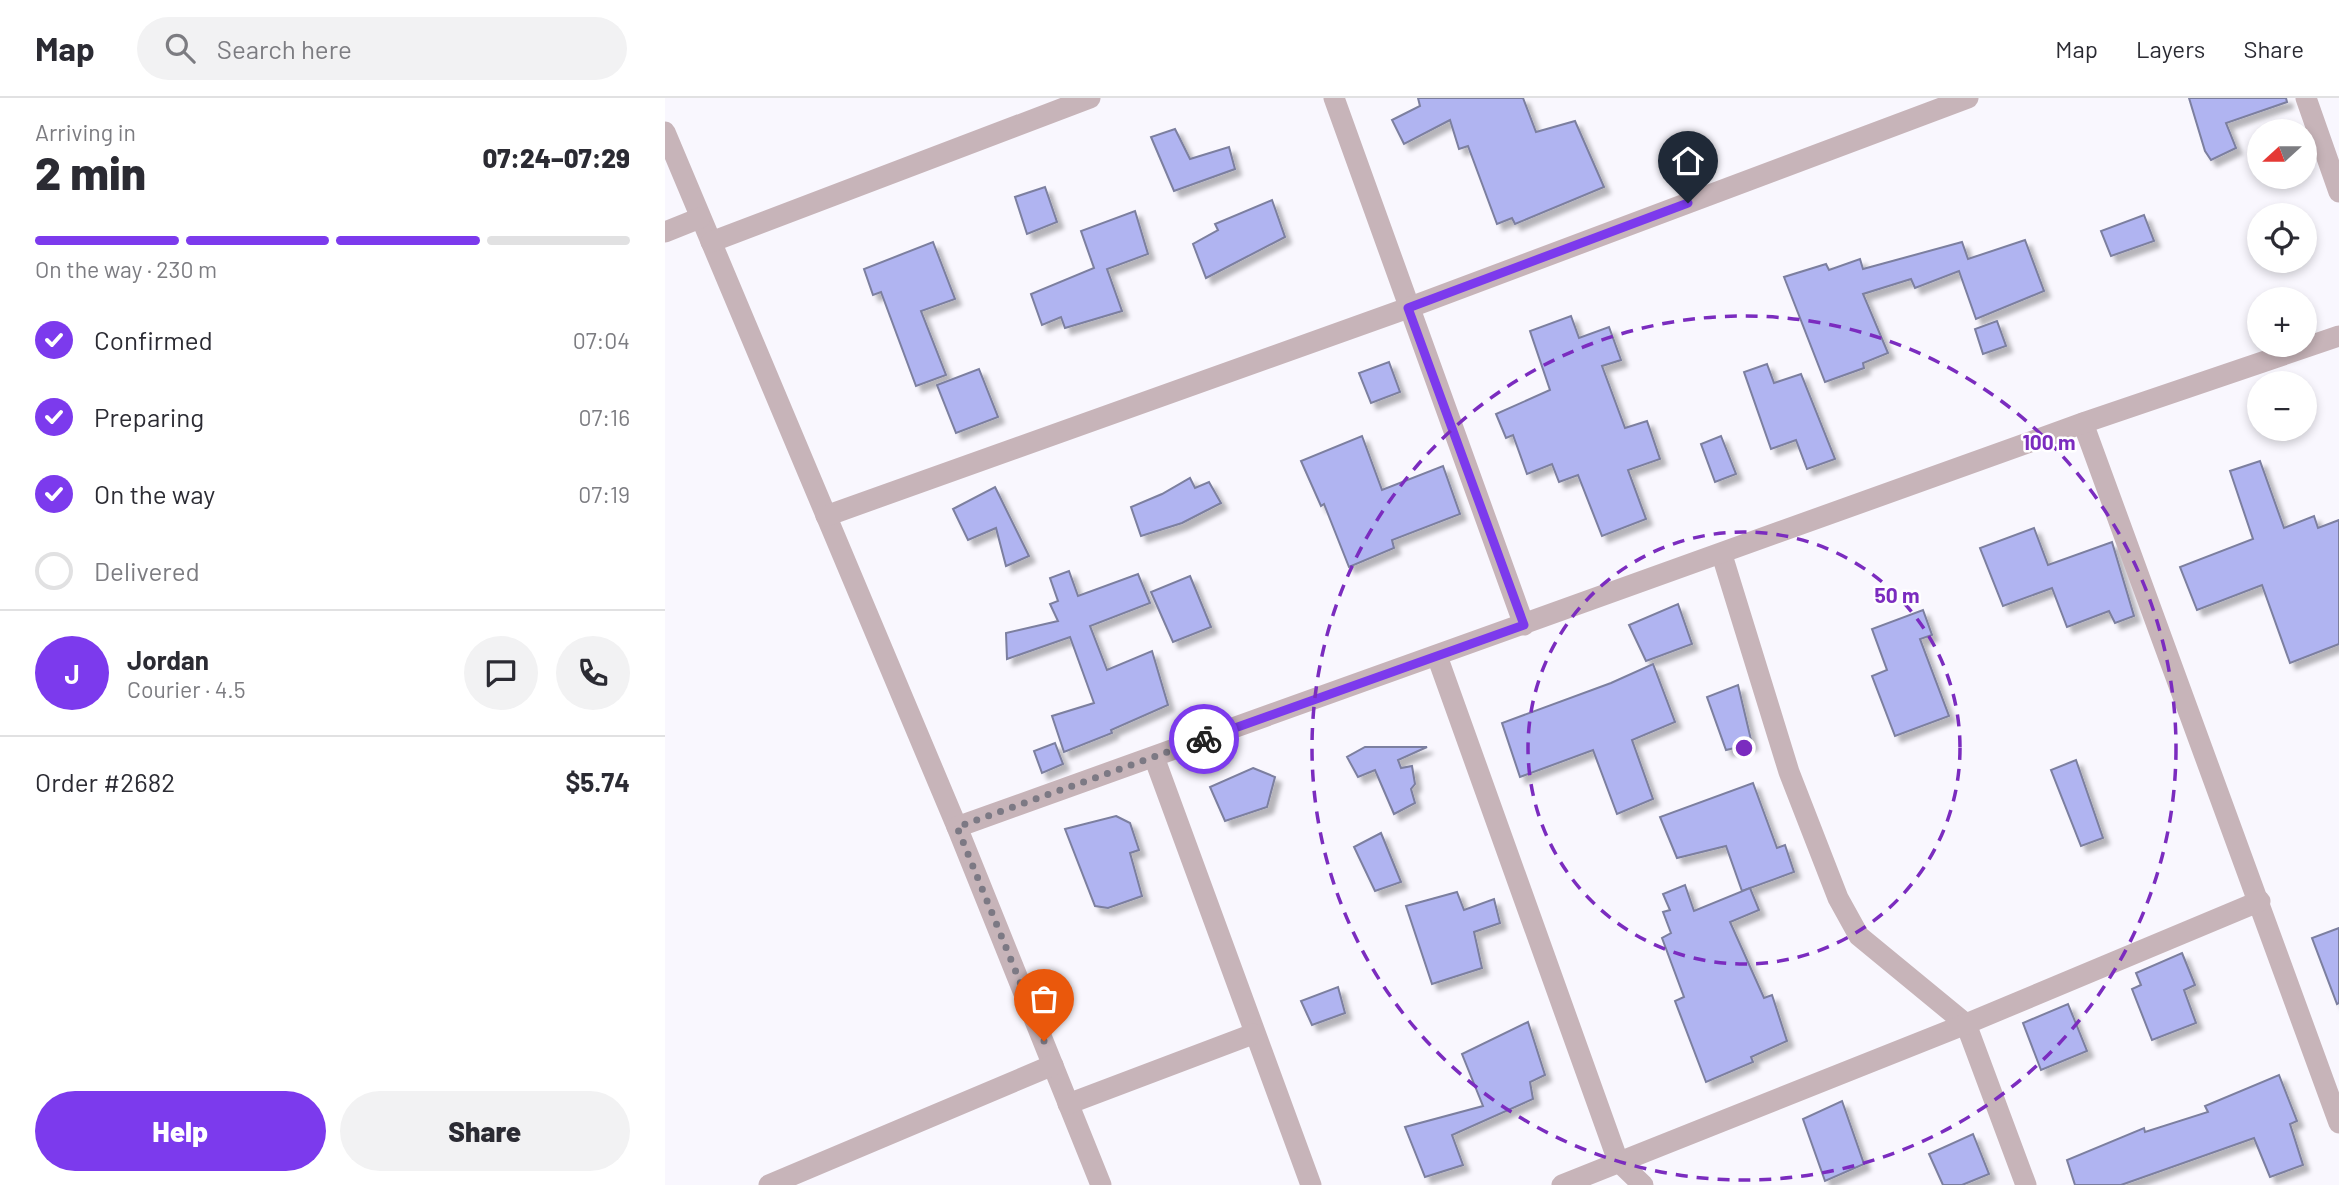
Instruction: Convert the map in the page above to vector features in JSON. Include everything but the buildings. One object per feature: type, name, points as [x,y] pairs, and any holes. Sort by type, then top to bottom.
[{"type":"street","points":[[711,242],[1090,98]]},
{"type":"street","points":[[1334,98],[1524,625]]},
{"type":"street","points":[[826,516],[1408,308],[1968,98]]},
{"type":"street","points":[[2306,98],[2339,192]]},
{"type":"street","points":[[665,132],[957,827],[1101,1185]]},
{"type":"street","points":[[665,232],[700,218]]},
{"type":"street","points":[[957,827],[1722,555],[2083,423],[2339,336]]},
{"type":"street","points":[[2083,423],[2260,901],[2339,1124]]},
{"type":"street","points":[[1722,555],[1789,772],[1838,898],[1859,936],[1966,1024],[2026,1185]]},
{"type":"street","points":[[1437,656],[1618,1161],[1643,1185]]},
{"type":"street","points":[[1154,757],[1253,1034],[1311,1185]]},
{"type":"street","points":[[1562,1185],[1966,1024],[2260,901]]},
{"type":"street","points":[[1069,1104],[1253,1034]]},
{"type":"street","points":[[769,1185],[1053,1065]]},
{"type":"way so far","points":[[1044,1041],[957,827],[1204,739]]},
{"type":"route","points":[[1204,739],[1524,625],[1408,308],[1688,203]]}]
